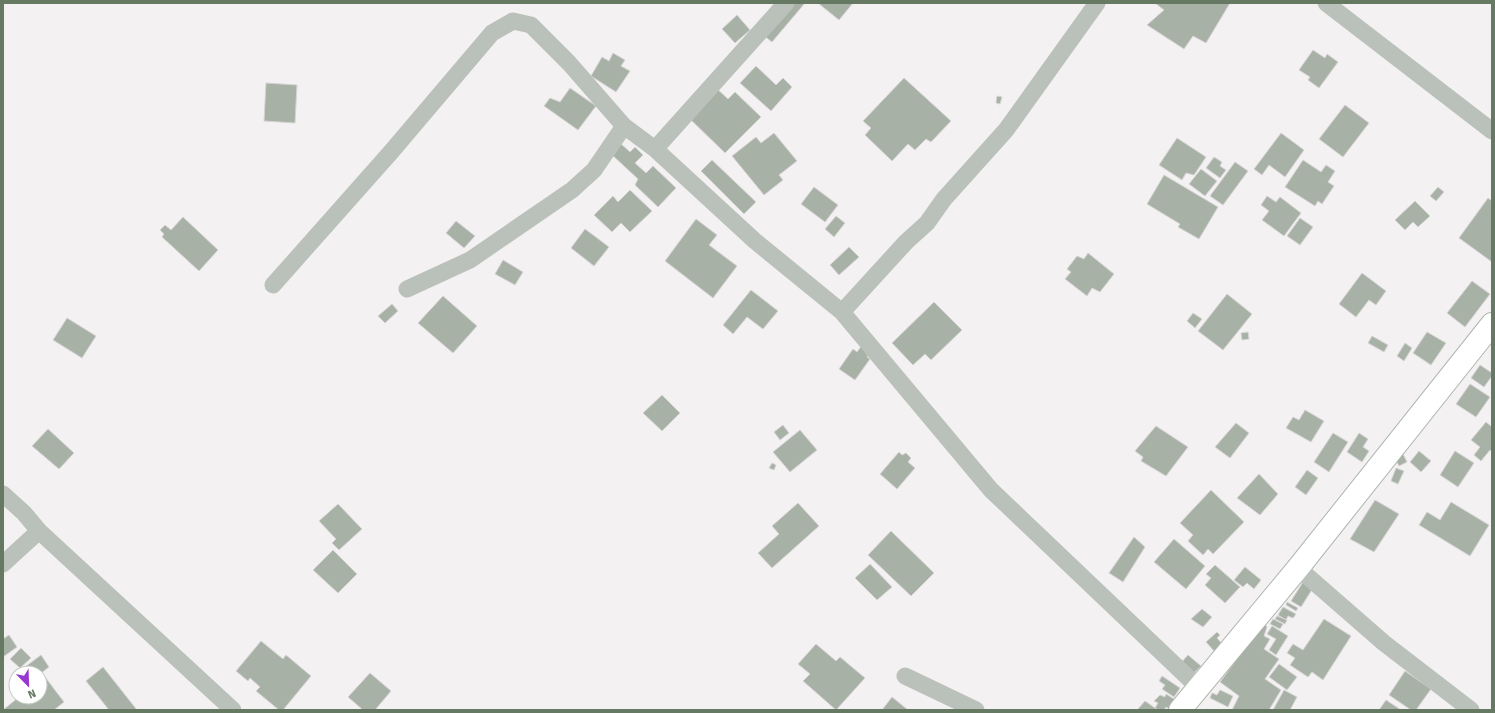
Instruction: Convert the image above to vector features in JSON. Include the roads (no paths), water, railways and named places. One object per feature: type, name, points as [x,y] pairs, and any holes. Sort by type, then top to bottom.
[{"type":"main road","points":[[1180,710],[1490,332]]},
{"type":"street","points":[[655,149],[786,3]]},
{"type":"street","points":[[842,312],[906,242],[927,223],[944,199],[1006,130],[1098,3]]},
{"type":"street","points":[[1326,3],[1492,131]]},
{"type":"street","points":[[273,286],[492,34],[513,21],[531,25],[569,63],[624,126],[655,149],[755,241],[842,312],[991,490],[1198,687]]},
{"type":"street","points":[[407,289],[470,260],[572,190],[594,170],[624,126]]},
{"type":"street","points":[[3,494],[24,513],[39,531],[231,709]]},
{"type":"street","points":[[3,564],[39,531]]},
{"type":"street","points":[[1298,568],[1384,643],[1471,710]]},
{"type":"street","points":[[905,676],[976,710]]}]
